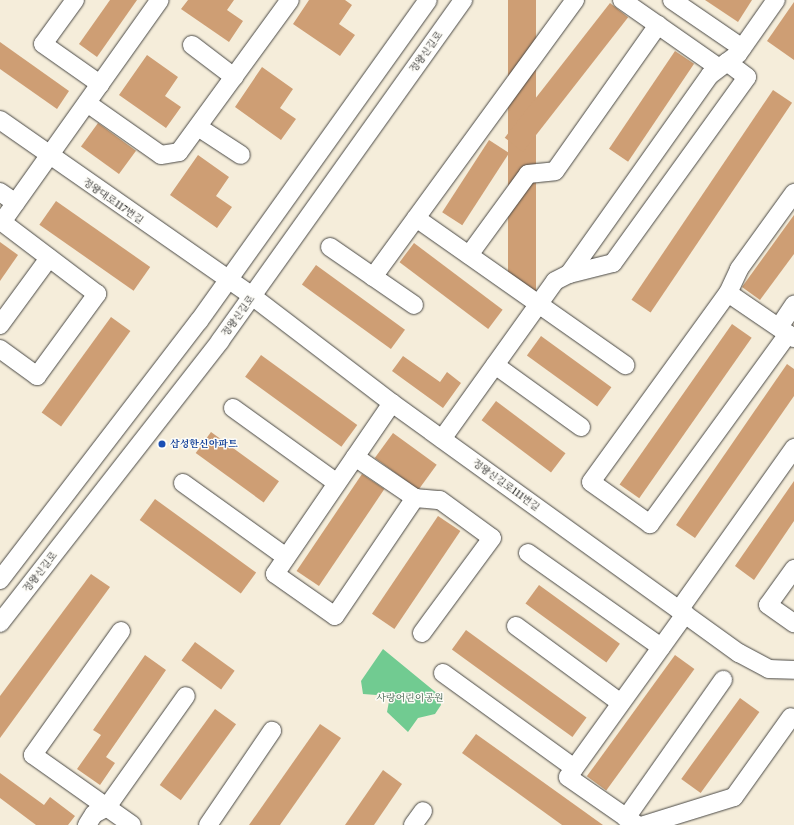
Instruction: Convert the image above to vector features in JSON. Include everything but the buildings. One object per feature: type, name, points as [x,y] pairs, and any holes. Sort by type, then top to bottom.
[{"type":"street","points":[[75,0],[43,44],[100,84]]},
{"type":"street","points":[[0,349],[37,376],[98,294],[2,222],[4,195],[49,156],[160,0]]},
{"type":"street","points":[[87,103],[161,155],[179,152],[289,0]]},
{"type":"street","points":[[0,580],[227,281],[428,0]]},
{"type":"street","name":"정왕신길로","points":[[0,623],[252,296],[464,0]]},
{"type":"street","points":[[373,277],[575,0]]},
{"type":"street","points":[[442,439],[555,281],[569,274],[613,264],[747,77],[723,65],[658,25],[622,0]]},
{"type":"street","points":[[672,0],[742,48]]},
{"type":"street","points":[[569,274],[710,75],[742,48],[776,0]]},
{"type":"street","points":[[469,255],[528,174],[555,171],[658,25]]},
{"type":"street","points":[[192,45],[234,77]]},
{"type":"street","name":"정왕대로117번길","points":[[0,120],[227,281]]},
{"type":"street","points":[[198,127],[241,155]]},
{"type":"street","points":[[794,193],[739,269],[728,293],[591,482],[650,524],[787,333],[794,305]]},
{"type":"street","points":[[416,218],[625,365]]},
{"type":"street","points":[[330,247],[414,305]]},
{"type":"street","points":[[0,325],[49,258]]},
{"type":"street","name":"정왕신길로111번길","points":[[227,281],[252,296],[392,403],[739,653],[768,669],[794,670]]},
{"type":"street","points":[[728,293],[787,333]]},
{"type":"street","points":[[495,365],[581,427]]},
{"type":"street","points":[[392,403],[275,574],[335,616],[415,498]]},
{"type":"street","points":[[233,408],[337,483]]},
{"type":"street","points":[[723,680],[631,821],[568,777],[661,647],[682,612],[794,448]]},
{"type":"street","points":[[355,457],[415,498],[440,500],[492,538],[422,633]]},
{"type":"street","points":[[183,483],[286,557]]},
{"type":"street","points":[[528,553],[661,647]]},
{"type":"street","points":[[794,569],[768,605],[794,623]]},
{"type":"street","points":[[516,626],[621,703]]},
{"type":"street","points":[[121,631],[33,755],[132,825]]},
{"type":"street","points":[[443,674],[574,768]]},
{"type":"street","points":[[87,825],[94,814],[107,807],[186,696]]},
{"type":"street","points":[[644,825],[734,798],[791,717]]},
{"type":"street","points":[[208,825],[272,731]]},
{"type":"street","points":[[413,825],[423,810]]},
{"type":"green space","name":"사랑어린이공원","points":[[383,649],[439,695],[441,705],[435,714],[418,718],[408,732],[387,712],[390,696],[363,694],[361,681]]},
{"type":"place","name":"삼성한신아파트","points":[[162,444]]}]
